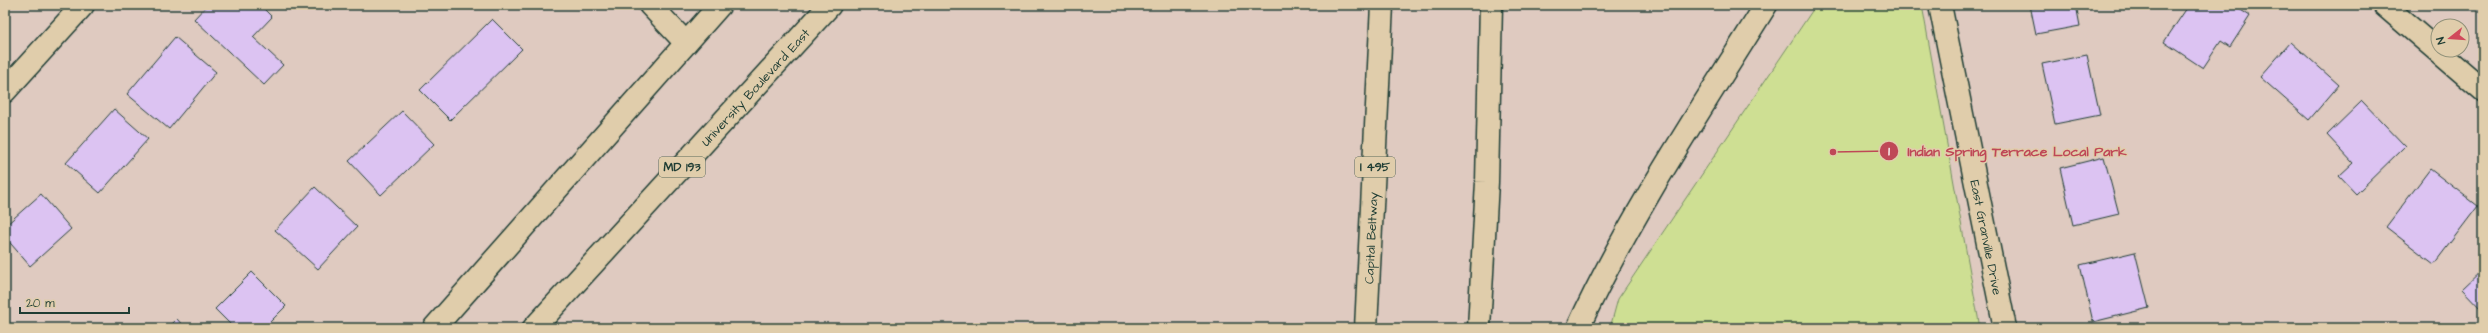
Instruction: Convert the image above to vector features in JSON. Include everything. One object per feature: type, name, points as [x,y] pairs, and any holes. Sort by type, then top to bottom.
[{"type":"main road","points":[[5,91],[83,5]]},
{"type":"main road","points":[[650,5],[686,43]]},
{"type":"main road","points":[[434,328],[720,5]]},
{"type":"main road","name":"University Boulevard East","points":[[534,328],[830,5]]},
{"type":"main road","name":"Capital Beltway","points":[[1366,328],[1382,5]]},
{"type":"main road","points":[[1479,328],[1487,182],[1491,5]]},
{"type":"main road","points":[[1578,328],[1605,270],[1649,194],[1766,5]]},
{"type":"main road","name":"East Granville Drive","points":[[1940,5],[2005,328]]},
{"type":"main road","points":[[2384,5],[2483,90]]},
{"type":"green space","points":[[1816,5],[1922,5],[1980,328],[1610,328],[1618,299]]},
{"type":"building","points":[[207,5],[260,5],[272,17],[253,37],[283,65],[264,85],[194,19]]},
{"type":"building","points":[[2030,5],[2076,5],[2080,26],[2036,34]]},
{"type":"building","points":[[2189,5],[2233,5],[2250,16],[2230,47],[2221,41],[2203,68],[2164,42]]},
{"type":"building","points":[[492,19],[522,49],[450,120],[420,90]]},
{"type":"building","points":[[175,37],[216,72],[169,129],[127,94]]},
{"type":"building","points":[[2291,42],[2339,85],[2309,120],[2260,77]]},
{"type":"building","points":[[2087,55],[2100,115],[2055,124],[2042,64]]},
{"type":"building","points":[[2362,101],[2405,146],[2356,194],[2339,176],[2353,163],[2327,135]]},
{"type":"building","points":[[114,109],[148,139],[100,193],[66,163]]},
{"type":"building","points":[[402,111],[434,144],[381,195],[349,161]]},
{"type":"building","points":[[2104,157],[2119,214],[2073,225],[2060,168]]},
{"type":"building","points":[[2430,169],[2478,206],[2434,264],[2386,227]]},
{"type":"building","points":[[315,187],[357,227],[318,269],[275,230]]},
{"type":"building","points":[[41,194],[71,229],[30,266],[5,237],[5,226]]},
{"type":"building","points":[[2135,252],[2149,308],[2093,322],[2080,265]]},
{"type":"building","points":[[2483,269],[2483,311],[2462,289]]},
{"type":"building","points":[[252,272],[286,306],[264,328],[234,328],[215,309]]},
{"type":"building","points":[[177,319],[185,328],[168,328]]},
{"type":"place","name":"Indian Spring Terrace Local Park","points":[[1833,152]]}]
